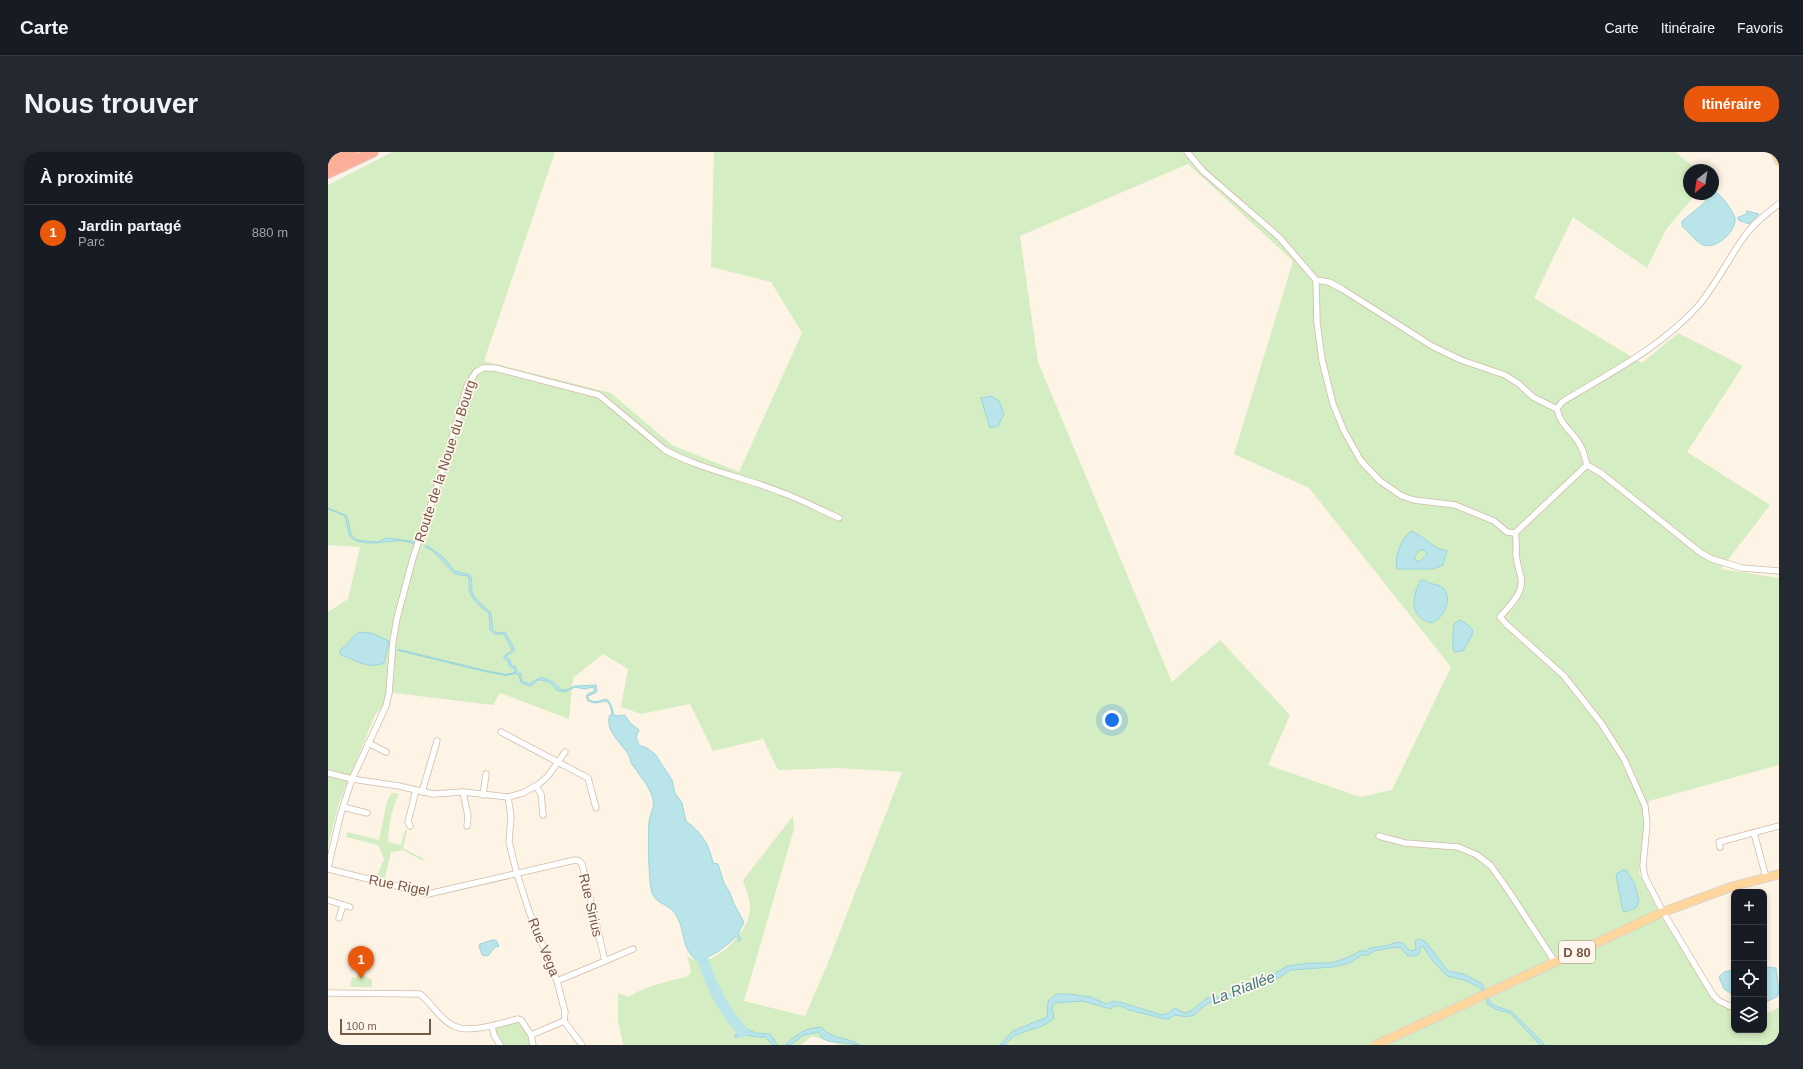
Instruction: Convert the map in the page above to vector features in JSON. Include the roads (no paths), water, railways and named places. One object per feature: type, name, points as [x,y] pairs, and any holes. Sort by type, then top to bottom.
[{"type":"highway","points":[[328,163],[352,152]]},
{"type":"highway","points":[[328,173],[373,152]]},
{"type":"main road","points":[[1775,152],[1779,161]]},
{"type":"main road","name":"D 80","points":[[1376,1045],[1663,912],[1731,887],[1766,876],[1779,874]]},
{"type":"street","points":[[1187,152],[1203,171],[1279,237],[1316,280],[1317,322],[1322,360],[1331,397],[1344,431],[1361,461],[1380,481],[1402,496],[1414,500],[1455,505],[1494,522],[1508,532],[1515,533]]},
{"type":"street","points":[[1557,409],[1562,402],[1641,355],[1681,323],[1708,294],[1745,236],[1761,219],[1779,204]]},
{"type":"street","points":[[1316,280],[1329,282],[1342,289],[1432,346],[1449,355],[1505,375],[1519,384],[1533,397],[1557,409],[1559,417],[1567,430],[1581,446],[1587,465],[1601,473],[1701,554],[1742,568],[1779,571]]},
{"type":"street","name":"Route de la Noue du Bourg","points":[[328,868],[343,807],[352,779],[386,706],[395,630],[417,545],[445,462],[467,386],[476,372],[483,368],[495,368],[600,395],[664,450],[698,465],[784,493],[839,518]]},
{"type":"street","points":[[1515,533],[1587,465]]},
{"type":"street","points":[[1515,533],[1517,541],[1516,556],[1521,579],[1521,588],[1518,595],[1500,617],[1505,624],[1564,676],[1600,723],[1624,759],[1644,806],[1647,824],[1643,866],[1645,877],[1663,912],[1713,995],[1719,1001],[1731,1007]]},
{"type":"street","points":[[501,732],[559,761],[588,778],[596,808]]},
{"type":"street","points":[[410,826],[408,822],[436,741]]},
{"type":"street","points":[[368,743],[386,752]]},
{"type":"street","points":[[328,773],[352,779],[374,781],[419,791],[447,794],[463,792],[508,797],[523,793],[536,786],[548,776],[565,752]]},
{"type":"street","points":[[483,795],[486,774]]},
{"type":"street","points":[[536,786],[541,794],[543,815]]},
{"type":"street","points":[[463,792],[468,816],[467,826]]},
{"type":"street","name":"Rue Vega","points":[[508,797],[511,816],[508,836],[517,874],[529,911],[558,981],[565,1012],[564,1022]]},
{"type":"street","points":[[343,807],[368,813]]},
{"type":"street","points":[[1720,847],[1719,842],[1779,826]]},
{"type":"street","points":[[1754,833],[1766,876]]},
{"type":"street","points":[[1380,836],[1405,843],[1458,847],[1477,855],[1491,866],[1555,962]]},
{"type":"street","name":"Rue Sirius","points":[[517,874],[575,860],[581,862],[605,961]]},
{"type":"street","name":"Rue Rigel","points":[[328,868],[428,894],[517,874]]},
{"type":"street","points":[[328,900],[350,906]]},
{"type":"street","points":[[339,918],[342,905]]},
{"type":"street","points":[[558,981],[633,949]]},
{"type":"street","points":[[328,993],[417,993],[425,997],[454,1027],[465,1029],[492,1026],[518,1019],[521,1020],[531,1036],[534,1045]]},
{"type":"street","points":[[531,1036],[564,1022],[582,1045]]},
{"type":"street","points":[[492,1026],[494,1035],[500,1045]]},
{"type":"water","points":[[1719,195],[1729,207],[1735,218],[1735,223],[1729,234],[1714,245],[1708,246],[1700,244],[1682,226],[1682,221],[1706,200],[1719,200]]},
{"type":"water","points":[[1747,211],[1759,214],[1749,224],[1738,220],[1738,217],[1745,215]]},
{"type":"water","points":[[991,396],[999,401],[1004,414],[998,426],[990,428],[981,398]]},
{"type":"water","points":[[328,508],[347,516],[351,534],[356,540],[350,537],[345,516]]},
{"type":"water","points":[[1411,531],[1437,548],[1447,551],[1443,565],[1433,569],[1397,569],[1397,554],[1401,543]],"holes":[[[1419,550],[1423,550],[1427,553],[1426,556],[1419,562],[1414,559]]]},
{"type":"water","points":[[387,538],[417,542],[415,545],[400,541],[366,543],[356,540],[377,542]]},
{"type":"water","points":[[426,545],[443,557],[455,571],[470,575],[473,595],[477,601],[491,613],[493,630],[497,633],[505,632],[514,648],[514,651],[506,656],[510,660],[511,665],[516,667],[517,671],[521,674],[522,681],[529,684],[541,677],[553,682],[560,689],[567,690],[575,686],[596,685],[597,691],[588,696],[588,699],[597,702],[606,699],[609,701],[614,715],[625,715],[630,723],[639,730],[636,737],[639,745],[647,748],[655,754],[672,780],[675,793],[682,803],[686,821],[704,839],[713,863],[718,864],[724,883],[744,922],[738,934],[741,939],[739,942],[737,936],[718,951],[702,959],[696,960],[691,955],[686,946],[678,919],[675,914],[669,907],[656,899],[651,890],[648,837],[653,799],[646,785],[631,763],[630,757],[611,731],[609,720],[610,715],[612,715],[609,704],[606,701],[595,703],[588,701],[586,696],[589,693],[594,692],[594,687],[584,689],[575,687],[565,692],[556,690],[551,683],[544,680],[538,680],[531,686],[521,683],[519,675],[515,673],[514,668],[509,666],[508,661],[504,658],[504,656],[512,650],[504,634],[495,634],[490,630],[489,613],[476,602],[471,595],[468,576],[455,574],[432,550],[425,547]]},
{"type":"water","points":[[1421,580],[1440,586],[1446,591],[1447,601],[1444,612],[1432,623],[1419,617],[1414,606],[1415,593]]},
{"type":"water","points":[[1460,620],[1473,630],[1472,635],[1463,651],[1454,652],[1454,624]]},
{"type":"water","points":[[359,632],[371,633],[389,641],[384,663],[378,665],[367,665],[341,655],[339,651]]},
{"type":"water","points":[[1626,870],[1634,882],[1639,901],[1636,908],[1624,912],[1616,874]]},
{"type":"water","name":"La Riallée","points":[[1419,939],[1426,942],[1448,971],[1464,974],[1482,984],[1491,1004],[1512,1012],[1545,1045],[1540,1045],[1510,1013],[1498,1010],[1488,1005],[1481,988],[1464,980],[1447,976],[1432,960],[1423,946],[1421,947],[1419,954],[1415,956],[1408,956],[1400,947],[1390,948],[1374,951],[1368,955],[1362,955],[1350,963],[1333,967],[1291,970],[1277,979],[1254,987],[1248,987],[1240,994],[1228,1000],[1211,1002],[1205,1005],[1196,1014],[1189,1016],[1175,1015],[1165,1019],[1129,1010],[1121,1006],[1113,1006],[1111,1009],[1082,1001],[1055,1003],[1052,1007],[1054,1018],[1049,1022],[1015,1036],[1005,1045],[1000,1045],[1013,1031],[1047,1017],[1048,1001],[1056,994],[1091,997],[1106,1004],[1114,1001],[1162,1015],[1169,1013],[1174,1008],[1185,1013],[1191,1011],[1207,998],[1226,996],[1235,992],[1244,983],[1253,983],[1268,975],[1274,974],[1287,966],[1311,963],[1331,963],[1349,957],[1360,951],[1366,951],[1372,947],[1381,947],[1398,942],[1403,943],[1409,950],[1413,951],[1416,949],[1415,941]]},
{"type":"water","points":[[496,940],[499,946],[494,948],[488,956],[482,955],[479,946],[480,944]]},
{"type":"water","points":[[1767,967],[1776,968],[1779,990],[1778,996],[1767,1002]]},
{"type":"water","points":[[1731,971],[1731,993],[1724,989],[1719,977],[1724,972]]},
{"type":"water","points":[[821,1027],[829,1034],[850,1040],[860,1045],[828,1041],[822,1038],[819,1032],[804,1035],[790,1045],[785,1045],[802,1032]]},
{"type":"water","points":[[744,1028],[756,1033],[770,1034],[778,1045],[773,1045],[765,1037],[743,1034],[736,1038],[734,1036]]},
{"type":"waterway","points":[[399,650],[485,671],[506,675],[515,673]]},
{"type":"waterway","points":[[703,959],[719,998],[730,1016],[743,1032]]},
{"type":"place","name":"Jardin partagé","points":[[361,979]]}]
